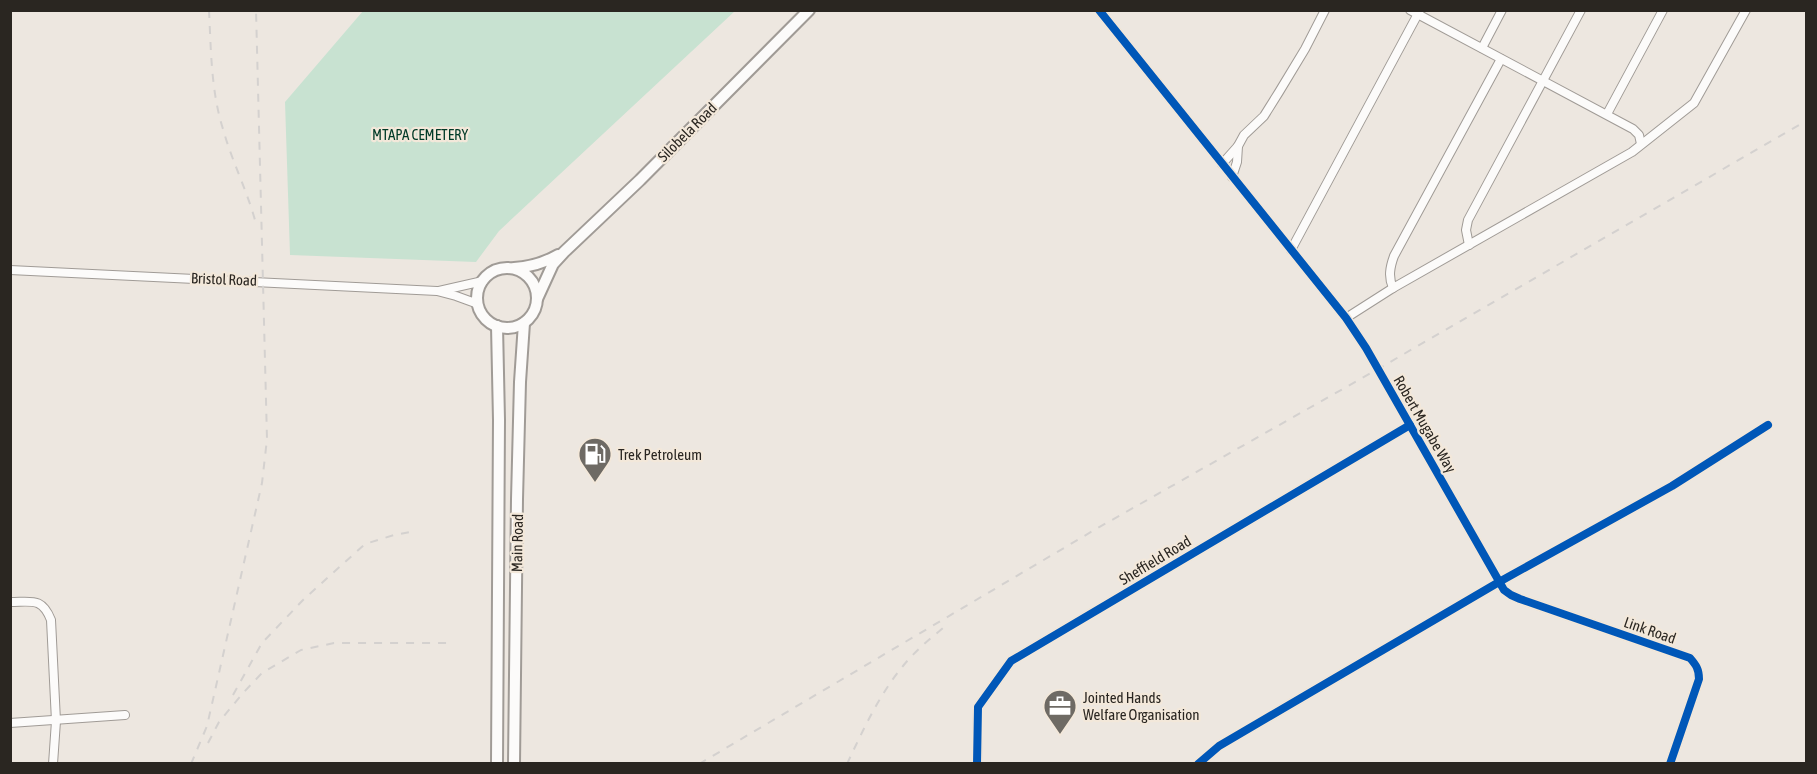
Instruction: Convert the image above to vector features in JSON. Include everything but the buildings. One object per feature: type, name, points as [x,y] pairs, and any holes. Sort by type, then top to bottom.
[{"type":"main road","name":"Silobela Road","points":[[537,299],[553,264],[564,252],[640,180],[809,10]]},
{"type":"main road","name":"Silobela Road","points":[[510,268],[529,267],[564,252]]},
{"type":"main road","points":[[510,268],[518,270],[534,285],[537,299],[534,312],[525,323],[508,328],[488,321],[478,304],[478,290],[483,281],[495,271],[510,268]]},
{"type":"main road","name":"Main Road","points":[[514,764],[517,499],[520,382],[525,323]]},
{"type":"main road","name":"Main Road","points":[[497,326],[499,420],[497,764]]},
{"type":"main road","points":[[498,697],[515,697]]},
{"type":"street","name":"Robert Mugabe Way","points":[[1099,10],[1346,318],[1366,348],[1499,582]]},
{"type":"street","points":[[1222,164],[1238,146],[1244,135],[1264,116],[1305,49],[1325,10]]},
{"type":"street","points":[[1482,48],[1502,10]]},
{"type":"street","points":[[1469,245],[1468,220],[1581,10]]},
{"type":"street","points":[[1607,114],[1663,10]]},
{"type":"street","points":[[1346,318],[1393,288],[1632,152],[1694,103],[1746,10]]},
{"type":"street","points":[[1291,250],[1416,12],[1633,129],[1639,135],[1641,144]]},
{"type":"street","points":[[1393,288],[1390,265],[1394,256],[1501,58]]},
{"type":"street","points":[[1232,177],[1237,162],[1238,146]]},
{"type":"street","name":"Bristol Road","points":[[10,270],[437,291],[478,304]]},
{"type":"street","name":"Bristol Road","points":[[437,291],[483,281]]},
{"type":"street","name":"Sheffield Road","points":[[977,764],[978,707],[1011,661],[1410,425]]},
{"type":"street","points":[[1198,764],[1219,746],[1499,582],[1672,486],[1768,425]]},
{"type":"street","name":"Link Road","points":[[1499,582],[1511,595],[1689,658],[1695,664],[1699,671],[1699,679],[1670,764]]},
{"type":"street","points":[[10,602],[38,602],[46,609],[51,620],[56,721],[53,764]]},
{"type":"street","points":[[10,723],[125,715]]},
{"type":"green space","name":"MTAPA CEMETERY","points":[[363,11],[735,11],[499,231],[476,262],[290,255],[285,102]]},
{"type":"railway","points":[[209,10],[212,70],[219,115],[256,224]]},
{"type":"railway","points":[[191,764],[207,726],[262,483],[267,439],[256,10]]},
{"type":"railway","points":[[699,764],[1096,529],[1806,121]]},
{"type":"railway","points":[[233,695],[262,643],[304,599],[365,544],[415,531]]},
{"type":"railway","points":[[847,764],[872,713],[894,677],[913,655],[948,624]]},
{"type":"railway","points":[[208,743],[219,722],[262,673],[301,650],[334,643],[454,643]]},
{"type":"cycle path","points":[[1099,10],[1346,318],[1366,348],[1504,590],[1520,599],[1690,658],[1694,663],[1699,679],[1670,764]]},
{"type":"cycle path","points":[[977,764],[978,707],[1011,661],[1410,425]]},
{"type":"cycle path","points":[[1198,764],[1219,746],[1499,582],[1672,486],[1768,425]]},
{"type":"place","name":"Trek Petroleum","points":[[595,483]]},
{"type":"place","name":"Jointed Hands Welfare Organisation","points":[[1060,735]]}]
